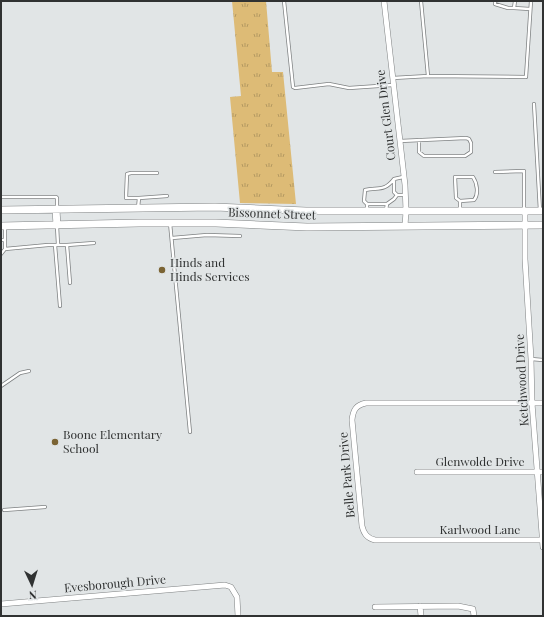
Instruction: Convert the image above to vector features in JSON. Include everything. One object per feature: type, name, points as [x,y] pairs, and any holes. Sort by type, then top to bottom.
[{"type":"main road","name":"Bissonnet Street","points":[[1,210],[215,207],[306,211],[386,208],[406,212],[541,211]]},
{"type":"main road","points":[[56,210],[57,225]]},
{"type":"main road","name":"Bissonnet Street","points":[[3,226],[170,223],[216,223],[307,227],[543,225]]},
{"type":"street","name":"Court Glen Drive","points":[[384,1],[404,177],[406,212],[405,226]]},
{"type":"street","name":"Ketchwood Drive","points":[[524,212],[532,403],[540,472],[543,547]]},
{"type":"street","name":"Belle Park Drive","points":[[417,540],[375,540],[369,539],[364,534],[352,420],[353,412],[358,405],[366,403],[532,403]]},
{"type":"street","points":[[532,403],[543,403]]},
{"type":"street","name":"Glenwolde Drive","points":[[417,472],[540,472]]},
{"type":"street","name":"Karlwood Lane","points":[[417,540],[542,540]]},
{"type":"street","name":"Evesborough Drive","points":[[1,604],[225,585],[231,587],[237,597],[238,616]]},
{"type":"street","points":[[420,606],[421,616]]},
{"type":"street","points":[[375,607],[458,606],[473,609],[474,616]]},
{"type":"lane","points":[[284,1],[292,87],[295,88],[328,84],[349,88],[393,85]]},
{"type":"lane","points":[[421,1],[428,76]]},
{"type":"lane","points":[[495,1],[495,4],[508,8],[530,9]]},
{"type":"lane","points":[[514,8],[515,1]]},
{"type":"lane","points":[[392,78],[428,76],[526,77],[531,1]]},
{"type":"lane","points":[[534,104],[541,211]]},
{"type":"lane","points":[[399,141],[419,140],[466,138],[469,139],[471,143],[471,152],[466,156],[424,156],[419,152],[419,140]]},
{"type":"lane","points":[[495,172],[524,171],[524,212]]},
{"type":"lane","points":[[157,173],[127,174],[126,198],[167,196]]},
{"type":"lane","points":[[367,208],[364,201],[365,190],[384,188],[390,185],[394,179],[404,177]]},
{"type":"lane","points":[[460,201],[474,200],[477,197],[476,183],[473,177],[455,177],[456,198],[460,201],[460,212]]},
{"type":"lane","points":[[394,179],[394,192],[397,195]]},
{"type":"lane","points":[[397,195],[405,195]]},
{"type":"lane","points":[[386,208],[397,195]]},
{"type":"lane","points":[[1,197],[56,197],[58,204],[56,210]]},
{"type":"lane","points":[[138,208],[139,198]]},
{"type":"lane","points":[[170,223],[190,432]]},
{"type":"lane","points":[[57,225],[60,306]]},
{"type":"lane","points":[[1,254],[5,249],[3,226]]},
{"type":"lane","points":[[172,238],[207,235],[240,236]]},
{"type":"lane","points":[[5,249],[94,243]]},
{"type":"lane","points":[[67,245],[70,284]]},
{"type":"lane","points":[[531,359],[543,360]]},
{"type":"lane","points":[[1,386],[20,373],[29,371]]},
{"type":"lane","points":[[4,510],[45,507]]},
{"type":"green space","points":[[232,1],[266,1],[272,72],[283,72],[296,204],[240,203],[230,97],[241,96]]},
{"type":"place","name":"Hinds and Hinds Services","points":[[162,270]]},
{"type":"place","name":"Boone Elementary School","points":[[55,442]]}]
